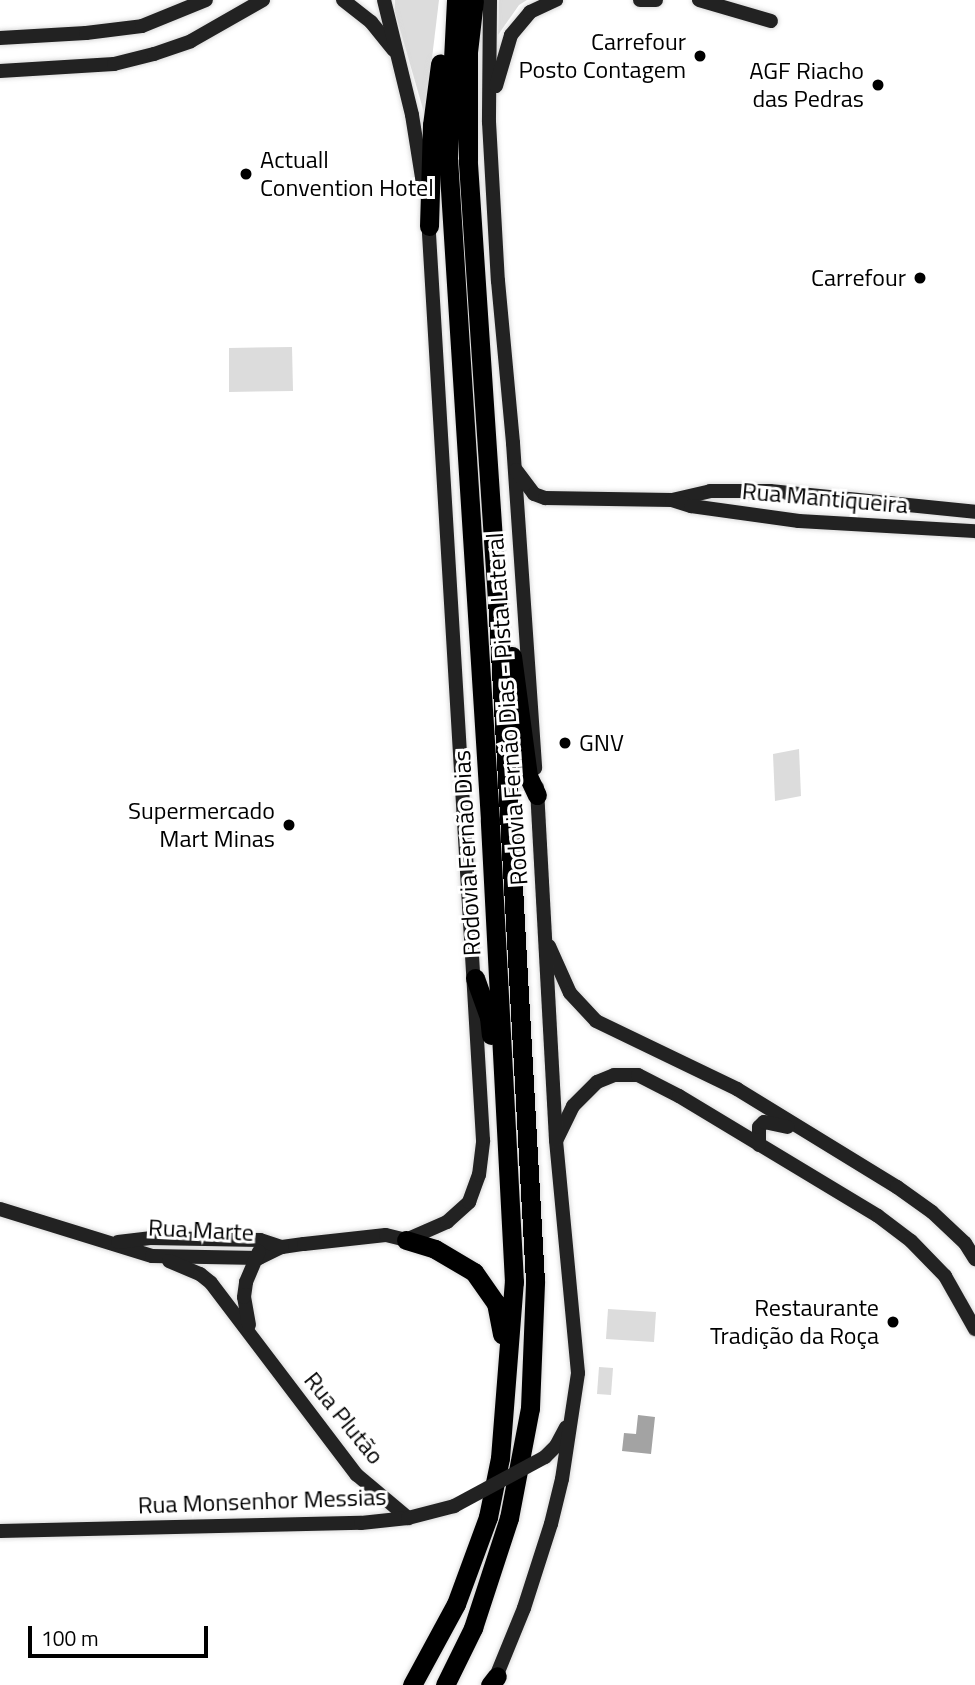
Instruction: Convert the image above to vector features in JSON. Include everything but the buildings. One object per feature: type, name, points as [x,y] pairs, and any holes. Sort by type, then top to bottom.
[{"type":"highway","points":[[429,226],[432,125],[448,0]]},
{"type":"highway","name":"Rodovia Fernão Dias","points":[[412,1685],[456,1604],[488,1517],[499,1458],[514,1282],[491,834],[449,158],[456,0]]},
{"type":"highway","name":"Rodovia Fernão Dias","points":[[445,1685],[473,1628],[509,1518],[530,1408],[535,1281],[497,600],[468,160],[468,51],[474,0]]},
{"type":"highway","points":[[497,600],[509,636],[528,776],[537,795]]},
{"type":"highway","points":[[475,978],[489,1017],[501,1133],[508,1153]]},
{"type":"highway","points":[[406,1240],[435,1249],[474,1272],[496,1303],[502,1338],[497,1449],[499,1458]]},
{"type":"street","points":[[0,38],[86,33],[142,26],[206,0]]},
{"type":"street","points":[[0,71],[114,64],[154,54],[191,41],[263,0]]},
{"type":"street","points":[[343,0],[371,22],[399,56]]},
{"type":"street","name":"Rodovia Fernão Dias - Pista Lateral","points":[[384,0],[399,56],[429,226],[483,1140],[480,1175],[469,1202],[447,1222],[406,1240]]},
{"type":"street","name":"Rodovia Fernão Dias - Pista Lateral","points":[[490,0],[489,122],[498,281],[537,795],[556,1140],[577,1338],[578,1373],[573,1415]]},
{"type":"street","points":[[489,122],[499,72],[511,35],[530,12],[556,0]]},
{"type":"street","points":[[640,0],[656,0]]},
{"type":"street","points":[[699,0],[771,21]]},
{"type":"street","name":"Rua Mantiqueira","points":[[514,468],[534,494],[545,498],[672,500],[799,521],[974,530]]},
{"type":"street","points":[[726,511],[729,491]]},
{"type":"street","name":"Rua Mantiqueira","points":[[672,500],[691,494],[729,491],[807,494],[975,512]]},
{"type":"street","points":[[544,936],[570,993],[596,1021],[737,1089],[897,1187],[932,1212],[965,1244],[975,1259]]},
{"type":"street","points":[[556,1140],[573,1106],[597,1082],[614,1075],[638,1075],[878,1216],[911,1241],[945,1276],[975,1329]]},
{"type":"street","points":[[759,1145],[759,1127],[764,1122],[774,1122],[814,1137]]},
{"type":"street","name":"Rua Marte","points":[[0,1209],[152,1256],[259,1258],[282,1247],[386,1235],[406,1240]]},
{"type":"street","name":"Rua Marte","points":[[117,1243],[150,1237],[260,1240],[282,1247]]},
{"type":"street","name":"Rua Plutão","points":[[254,1340],[245,1313],[244,1297],[246,1282],[259,1258],[260,1240]]},
{"type":"street","name":"Rua Plutão","points":[[152,1256],[183,1265],[211,1283],[357,1475],[408,1518]]},
{"type":"street","points":[[493,1682],[524,1608],[551,1524],[573,1415]]},
{"type":"street","name":"Rua Monsenhor Messias","points":[[0,1531],[361,1523],[408,1518],[454,1506],[545,1457],[556,1446],[573,1415]]},
{"type":"shaded area","points":[[395,0],[439,0],[425,116],[395,12]]},
{"type":"shaded area","points":[[499,0],[527,0],[519,5],[498,35]]},
{"type":"shaded area","points":[[292,347],[293,391],[229,392],[229,348]]},
{"type":"shaded area","points":[[799,749],[801,796],[775,801],[773,754]]},
{"type":"shaded area","points":[[608,1309],[656,1312],[654,1342],[606,1339]]},
{"type":"shaded area","points":[[599,1367],[613,1368],[611,1395],[597,1394]]},
{"type":"shaded area","points":[[638,1415],[655,1417],[651,1454],[622,1451],[624,1433],[636,1434]]},
{"type":"place","name":"Carrefour Posto Contagem","points":[[700,56]]},
{"type":"place","name":"AGF Riacho das Pedras","points":[[878,85]]},
{"type":"place","name":"Actuall Convention Hotel","points":[[246,174]]},
{"type":"place","name":"Carrefour","points":[[920,278]]},
{"type":"place","name":"GNV","points":[[565,743]]},
{"type":"place","name":"Supermercado Mart Minas","points":[[289,825]]},
{"type":"place","name":"Restaurante Tradição da Roça","points":[[893,1322]]}]
